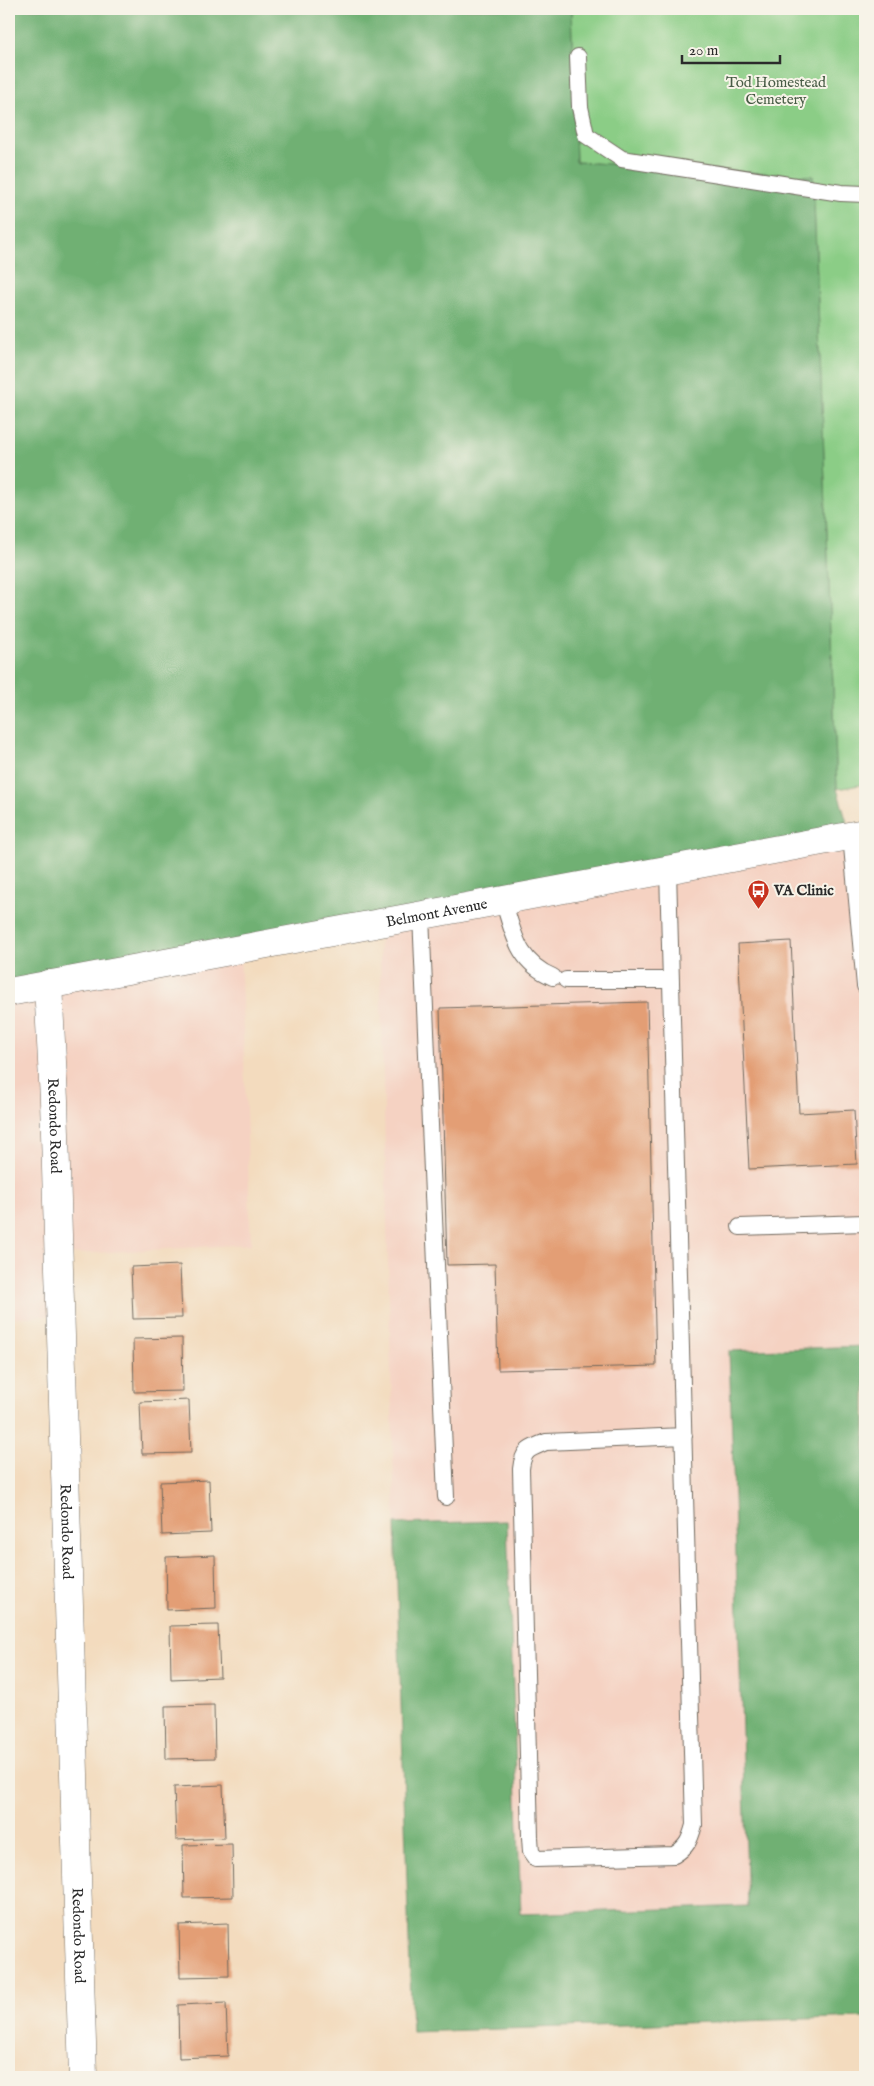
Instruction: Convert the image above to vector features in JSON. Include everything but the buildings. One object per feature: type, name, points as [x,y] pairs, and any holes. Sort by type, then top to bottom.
[{"type":"street","name":"Belmont Avenue","points":[[9,992],[858,834]]},
{"type":"street","name":"Redondo Road","points":[[48,984],[54,1100],[84,2077]]},
{"type":"lane","points":[[578,57],[580,107],[586,136],[622,159],[841,193],[865,194]]},
{"type":"lane","points":[[858,834],[865,986]]},
{"type":"lane","points":[[668,869],[684,1436],[694,1825],[689,1842],[684,1849],[674,1855],[536,1859],[531,1852],[530,1837],[522,1456],[529,1450],[546,1442],[684,1436]]},
{"type":"lane","points":[[503,900],[518,946],[528,962],[541,972],[560,979],[671,980]]},
{"type":"lane","points":[[421,915],[446,1497]]},
{"type":"lane","points":[[740,1227],[865,1223]]},
{"type":"shaded area","points":[[865,833],[865,1346],[729,1351],[748,1906],[521,1914],[507,1521],[395,1524],[379,923]]},
{"type":"shaded area","points":[[240,948],[251,1244],[59,1255],[60,1315],[9,1318],[9,992]]},
{"type":"green space","points":[[9,9],[571,9],[576,162],[813,176],[837,789],[851,836],[9,992]]},
{"type":"green space","name":"Tod Homestead Cemetery","points":[[571,9],[865,9],[865,784],[837,789],[813,176],[576,162]]},
{"type":"green space","points":[[865,1346],[865,2017],[412,2032],[395,1524],[507,1521],[521,1914],[748,1906],[729,1351]]},
{"type":"place","name":"VA Clinic","points":[[758,909]]}]
